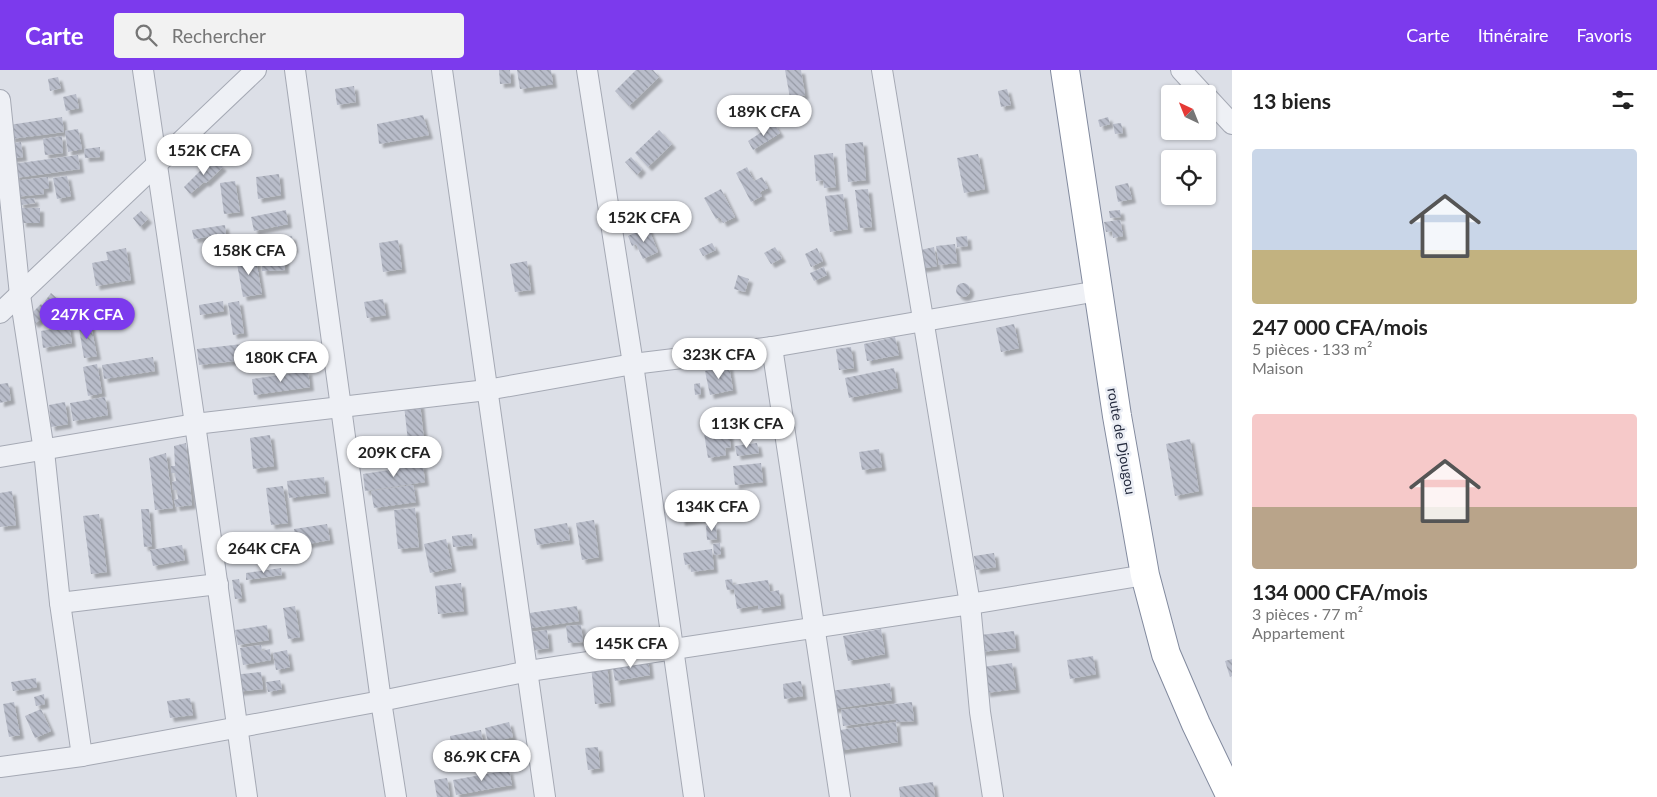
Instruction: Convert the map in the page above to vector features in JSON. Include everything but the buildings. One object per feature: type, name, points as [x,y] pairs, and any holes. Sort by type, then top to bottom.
[{"type":"highway","name":"route de Djougou","points":[[1066,70],[1117,416],[1145,575],[1166,654],[1230,797]]},
{"type":"street","points":[[143,70],[247,797]]},
{"type":"street","points":[[0,313],[256,70]]},
{"type":"street","points":[[295,70],[380,701],[396,797]]},
{"type":"street","points":[[442,70],[529,671],[545,797]]},
{"type":"street","points":[[587,70],[633,364],[694,797]]},
{"type":"street","points":[[882,70],[922,322],[970,604],[980,712],[993,797]]},
{"type":"street","points":[[1181,70],[1195,85]]},
{"type":"street","points":[[0,100],[20,295],[44,451],[60,603],[82,756]]},
{"type":"street","points":[[1216,107],[1232,124]]},
{"type":"street","points":[[0,457],[195,424],[487,390],[633,364],[772,347],[1098,291]]},
{"type":"street","points":[[772,347],[840,797]]},
{"type":"street","points":[[0,766],[82,756],[380,701],[529,671],[970,604],[1145,575]]},
{"type":"street","points":[[60,603],[218,584]]}]
